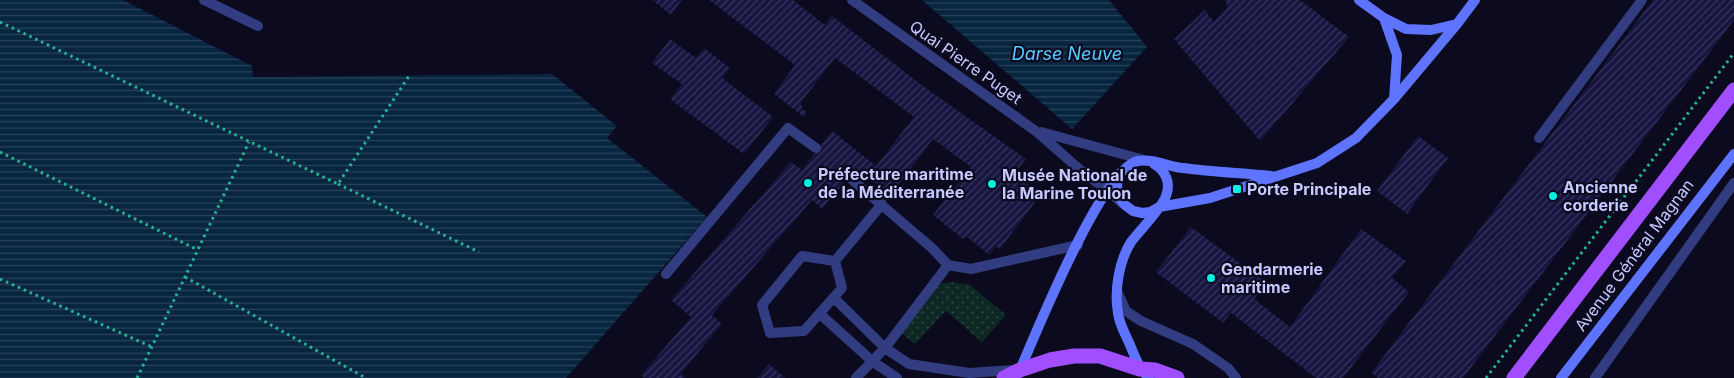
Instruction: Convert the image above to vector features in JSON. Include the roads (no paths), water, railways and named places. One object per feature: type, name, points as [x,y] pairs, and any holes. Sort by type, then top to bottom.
[{"type":"main road","name":"Avenue Général Magnan","points":[[1514,378],[1734,90]]},
{"type":"main road","points":[[1004,378],[1020,370],[1050,360],[1074,356],[1100,356],[1144,375],[1155,370],[1177,378]]},
{"type":"street","points":[[204,0],[258,26]]},
{"type":"street","name":"Quai Pierre Puget","points":[[852,0],[1037,132]]},
{"type":"street","points":[[1360,0],[1384,18],[1406,29],[1431,30],[1457,24]]},
{"type":"street","points":[[1037,132],[1078,168],[1132,210],[1142,213],[1150,212],[1159,207],[1210,198],[1317,163],[1356,138],[1394,98],[1475,0]]},
{"type":"street","points":[[1539,138],[1642,0]]},
{"type":"street","points":[[1384,18],[1397,55],[1394,98]]},
{"type":"street","points":[[666,274],[788,128],[816,148]]},
{"type":"street","points":[[1037,132],[1151,162],[1183,168],[1276,177]]},
{"type":"street","name":"Avenue Général Magnan","points":[[1562,378],[1734,154]]},
{"type":"street","points":[[834,298],[884,348],[910,364],[968,372],[1020,370],[1062,275],[1107,190],[1128,165],[1139,161],[1151,162],[1160,168],[1167,177],[1169,188],[1166,198],[1131,243],[1122,264],[1117,291],[1118,314],[1144,375]]},
{"type":"street","points":[[1120,173],[1117,184],[1118,196],[1125,206]]},
{"type":"street","points":[[850,178],[932,248],[948,265],[971,269],[1078,244]]},
{"type":"street","points":[[1595,378],[1734,183]]},
{"type":"street","points":[[834,261],[882,204]]},
{"type":"street","points":[[802,256],[834,261],[842,288],[820,314],[804,331],[770,332],[762,305],[802,256]]},
{"type":"street","points":[[856,378],[884,348],[948,265]]},
{"type":"street","points":[[1117,291],[1126,311],[1141,321],[1194,344],[1228,368],[1236,378]]},
{"type":"street","points":[[820,314],[872,361],[897,378]]},
{"type":"water","points":[[0,0],[123,0],[252,66],[253,77],[552,74],[617,126],[607,138],[707,217],[566,378],[0,378]]},
{"type":"water","name":"Darse Neuve","points":[[922,0],[1109,0],[1147,47],[1072,129]]},
{"type":"place","name":"Préfecture maritime de la Méditerranée","points":[[808,183]]},
{"type":"place","name":"Musée National de la Marine Toulon","points":[[992,184]]},
{"type":"place","name":"Porte Principale","points":[[1237,189]]},
{"type":"place","name":"Ancienne corderie","points":[[1553,196]]},
{"type":"place","name":"Gendarmerie maritime","points":[[1211,278]]}]
